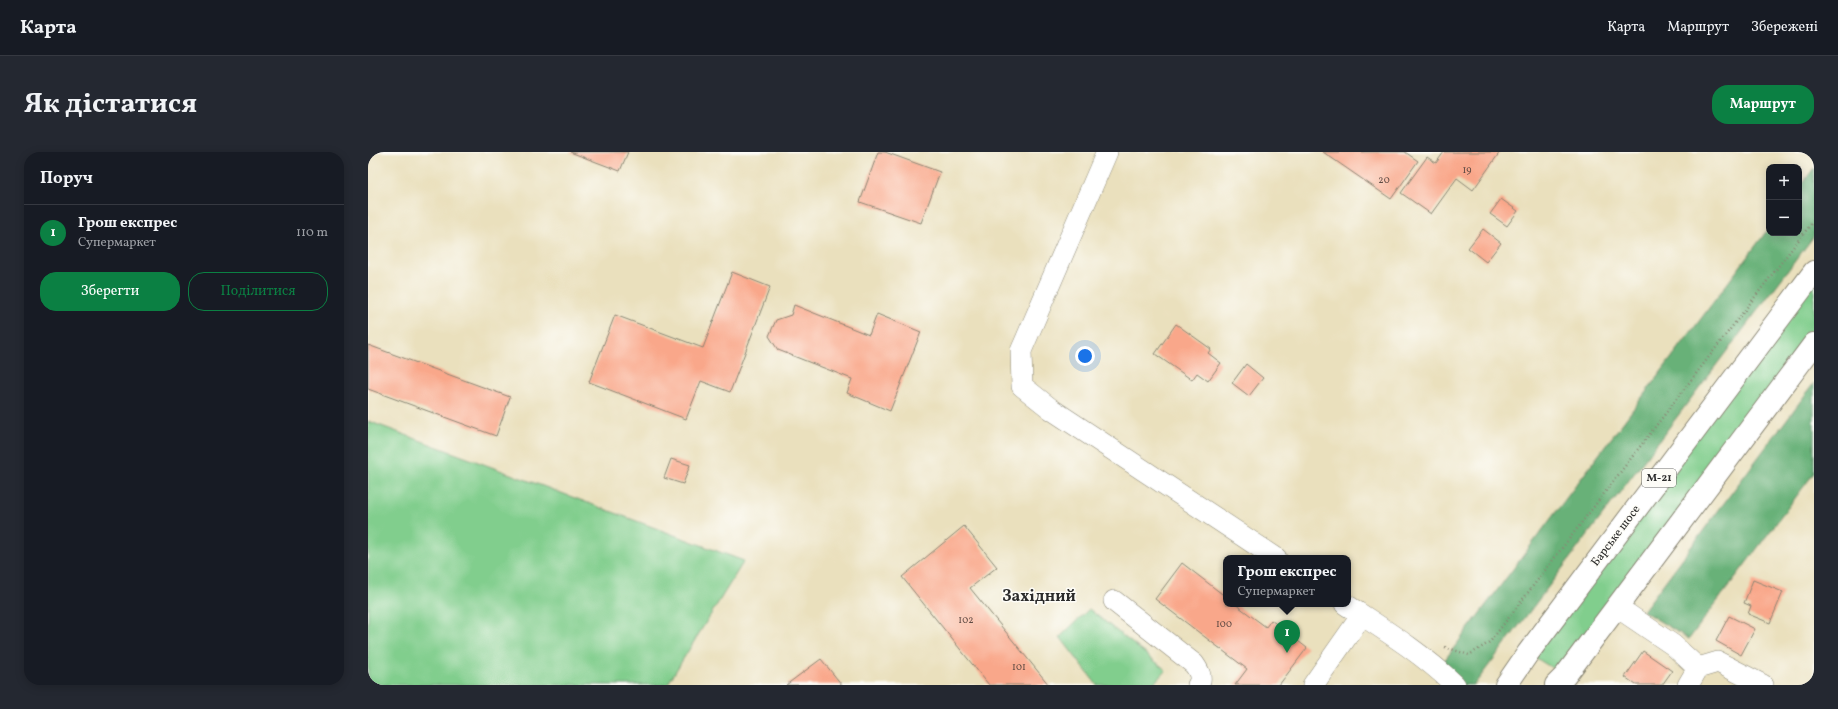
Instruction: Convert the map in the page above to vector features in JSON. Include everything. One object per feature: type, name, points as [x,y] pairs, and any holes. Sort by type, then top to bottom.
[{"type":"highway","name":"Барське шосе","points":[[1506,685],[1528,653],[1814,272]]},
{"type":"highway","points":[[1560,682],[1814,344]]},
{"type":"street","points":[[1108,152],[1021,351],[1022,386],[1051,409],[1271,555]]},
{"type":"street","points":[[1114,601],[1194,664],[1200,672],[1200,683],[1198,685]]},
{"type":"street","points":[[1617,607],[1673,645],[1693,677],[1718,662],[1764,685]]},
{"type":"street","points":[[1313,685],[1354,610],[1432,664],[1455,685]]},
{"type":"path","points":[[1443,646],[1469,655],[1490,642],[1814,220]]},
{"type":"green space","points":[[1814,168],[1814,236],[1474,685],[1455,685],[1438,669],[1766,232],[1766,236],[1802,236],[1802,184]]},
{"type":"green space","points":[[1814,273],[1814,344],[1565,676],[1528,653]]},
{"type":"green space","points":[[1814,383],[1814,473],[1689,639],[1643,611]]},
{"type":"green space","points":[[368,421],[744,561],[667,685],[368,685]]},
{"type":"green space","points":[[1089,609],[1166,670],[1152,685],[1097,685],[1060,637]]},
{"type":"building","points":[[570,152],[628,152],[620,171]]},
{"type":"building","points":[[878,152],[885,152],[940,172],[921,223],[860,202]]},
{"type":"building","points":[[1323,152],[1405,152],[1418,161],[1391,199]]},
{"type":"building","points":[[1444,152],[1500,152],[1473,190],[1457,178],[1431,214],[1401,193],[1427,157],[1436,163]]},
{"type":"building","points":[[1501,199],[1518,211],[1507,226],[1490,214]]},
{"type":"building","points":[[1483,229],[1501,243],[1486,262],[1468,248]]},
{"type":"building","points":[[732,272],[770,287],[730,392],[701,381],[686,419],[589,382],[615,315],[703,348]]},
{"type":"building","points":[[794,305],[869,335],[877,314],[921,332],[890,411],[847,393],[852,379],[778,350],[769,336],[776,320],[791,315]]},
{"type":"building","points":[[1176,324],[1211,349],[1208,353],[1221,363],[1208,381],[1197,373],[1192,380],[1155,354]]},
{"type":"building","points":[[368,345],[510,397],[496,436],[368,389]]},
{"type":"building","points":[[1246,364],[1263,378],[1249,396],[1232,383]]},
{"type":"building","points":[[671,459],[690,465],[683,484],[664,478]]},
{"type":"building","points":[[964,526],[997,567],[970,588],[1049,685],[989,685],[902,577]]},
{"type":"building","points":[[1182,563],[1223,595],[1223,607],[1239,607],[1266,627],[1271,620],[1307,648],[1279,685],[1235,685],[1247,669],[1155,599]]},
{"type":"building","points":[[1753,580],[1783,592],[1770,623],[1748,614],[1751,606],[1744,603]]},
{"type":"building","points":[[1729,616],[1755,629],[1741,655],[1716,641]]},
{"type":"building","points":[[1643,651],[1672,671],[1662,685],[1636,685],[1625,677]]},
{"type":"building","points":[[821,659],[842,685],[786,685]]},
{"type":"place","name":"Грош експрес","points":[[1287,653]]},
{"type":"district","name":"Західний","points":[[1039,597]]}]
